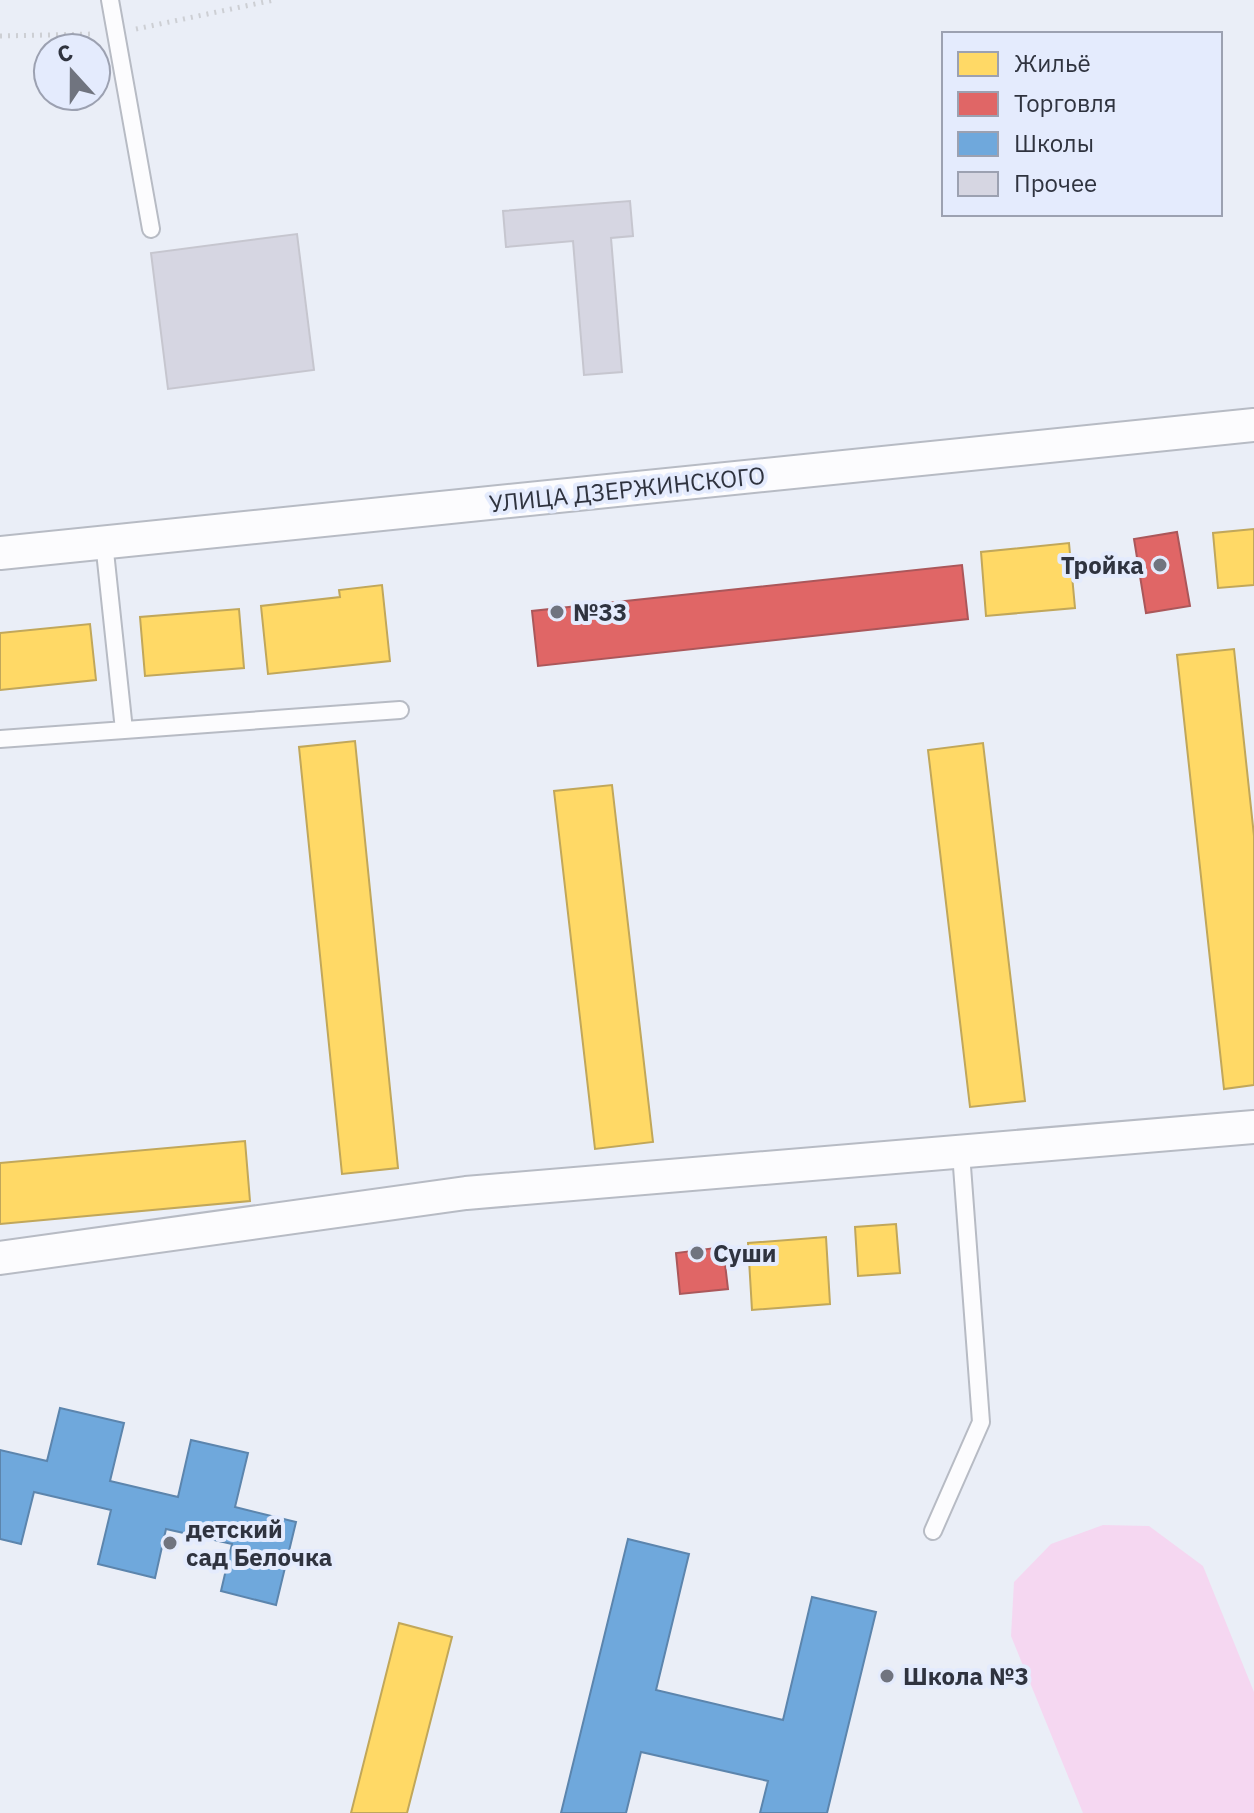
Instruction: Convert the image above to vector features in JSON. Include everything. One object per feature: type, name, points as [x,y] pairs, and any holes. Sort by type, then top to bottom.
[{"type":"street","name":"УЛИЦА ДЗЕРЖИНСКОГО","points":[[0,553],[1254,425]]},
{"type":"street","points":[[0,1258],[466,1193],[1254,1127]]},
{"type":"lane","points":[[110,0],[151,229]]},
{"type":"lane","points":[[104,542],[124,730]]},
{"type":"lane","points":[[0,739],[400,710]]},
{"type":"lane","points":[[933,1531],[981,1422],[961,1153]]},
{"type":"shaded area","points":[[1103,1525],[1149,1526],[1203,1566],[1254,1692],[1254,1813],[1083,1813],[1011,1636],[1014,1582],[1051,1544]]},
{"type":"building: Жильё","points":[[1254,529],[1254,585],[1218,588],[1213,533]]},
{"type":"building: Жильё","points":[[1069,543],[1075,608],[986,616],[981,552]]},
{"type":"building: Жильё","points":[[382,585],[390,661],[268,674],[261,606],[340,597],[339,590]]},
{"type":"building: Жильё","points":[[239,609],[244,668],[145,676],[140,617]]},
{"type":"building: Жильё","points":[[90,624],[96,680],[0,690],[0,633]]},
{"type":"building: Жильё","points":[[1234,649],[1254,836],[1254,1085],[1224,1089],[1177,655]]},
{"type":"building: Жильё","points":[[355,741],[398,1168],[342,1174],[299,747]]},
{"type":"building: Жильё","points":[[983,743],[1025,1101],[970,1107],[928,750]]},
{"type":"building: Жильё","points":[[612,785],[653,1142],[595,1149],[554,791]]},
{"type":"building: Жильё","points":[[245,1141],[250,1201],[0,1224],[0,1163]]},
{"type":"building: Жильё","points":[[896,1224],[900,1273],[858,1276],[855,1227]]},
{"type":"building: Жильё","points":[[826,1237],[830,1304],[752,1310],[748,1243]]},
{"type":"building: Жильё","points":[[399,1623],[452,1637],[407,1813],[351,1813]]},
{"type":"building: Торговля","points":[[1177,532],[1190,606],[1146,613],[1134,539]]},
{"type":"building: Торговля","points":[[962,565],[968,619],[538,666],[532,611]]},
{"type":"building: Торговля","points":[[723,1247],[728,1289],[680,1294],[676,1253]]},
{"type":"building: Школы","points":[[60,1408],[124,1423],[110,1481],[178,1497],[191,1440],[248,1453],[235,1507],[296,1522],[276,1605],[221,1591],[232,1544],[166,1529],[155,1578],[98,1564],[111,1510],[34,1492],[21,1544],[0,1539],[0,1450],[47,1461]]},
{"type":"building: Школы","points":[[628,1539],[689,1554],[656,1690],[783,1720],[812,1597],[876,1612],[827,1813],[760,1813],[768,1781],[641,1752],[626,1813],[561,1813]]},
{"type":"building: Прочее","points":[[630,201],[633,236],[611,238],[622,372],[584,375],[573,241],[506,247],[503,211]]},
{"type":"building: Прочее","points":[[297,234],[314,370],[168,389],[151,253]]},
{"type":"place","name":"Тройка","points":[[1160,565]]},
{"type":"place","name":"№33","points":[[557,612]]},
{"type":"place","name":"Суши","points":[[697,1253]]},
{"type":"place","name":"детский сад Белочка","points":[[170,1543]]},
{"type":"place","name":"Школа №3","points":[[887,1676]]}]
